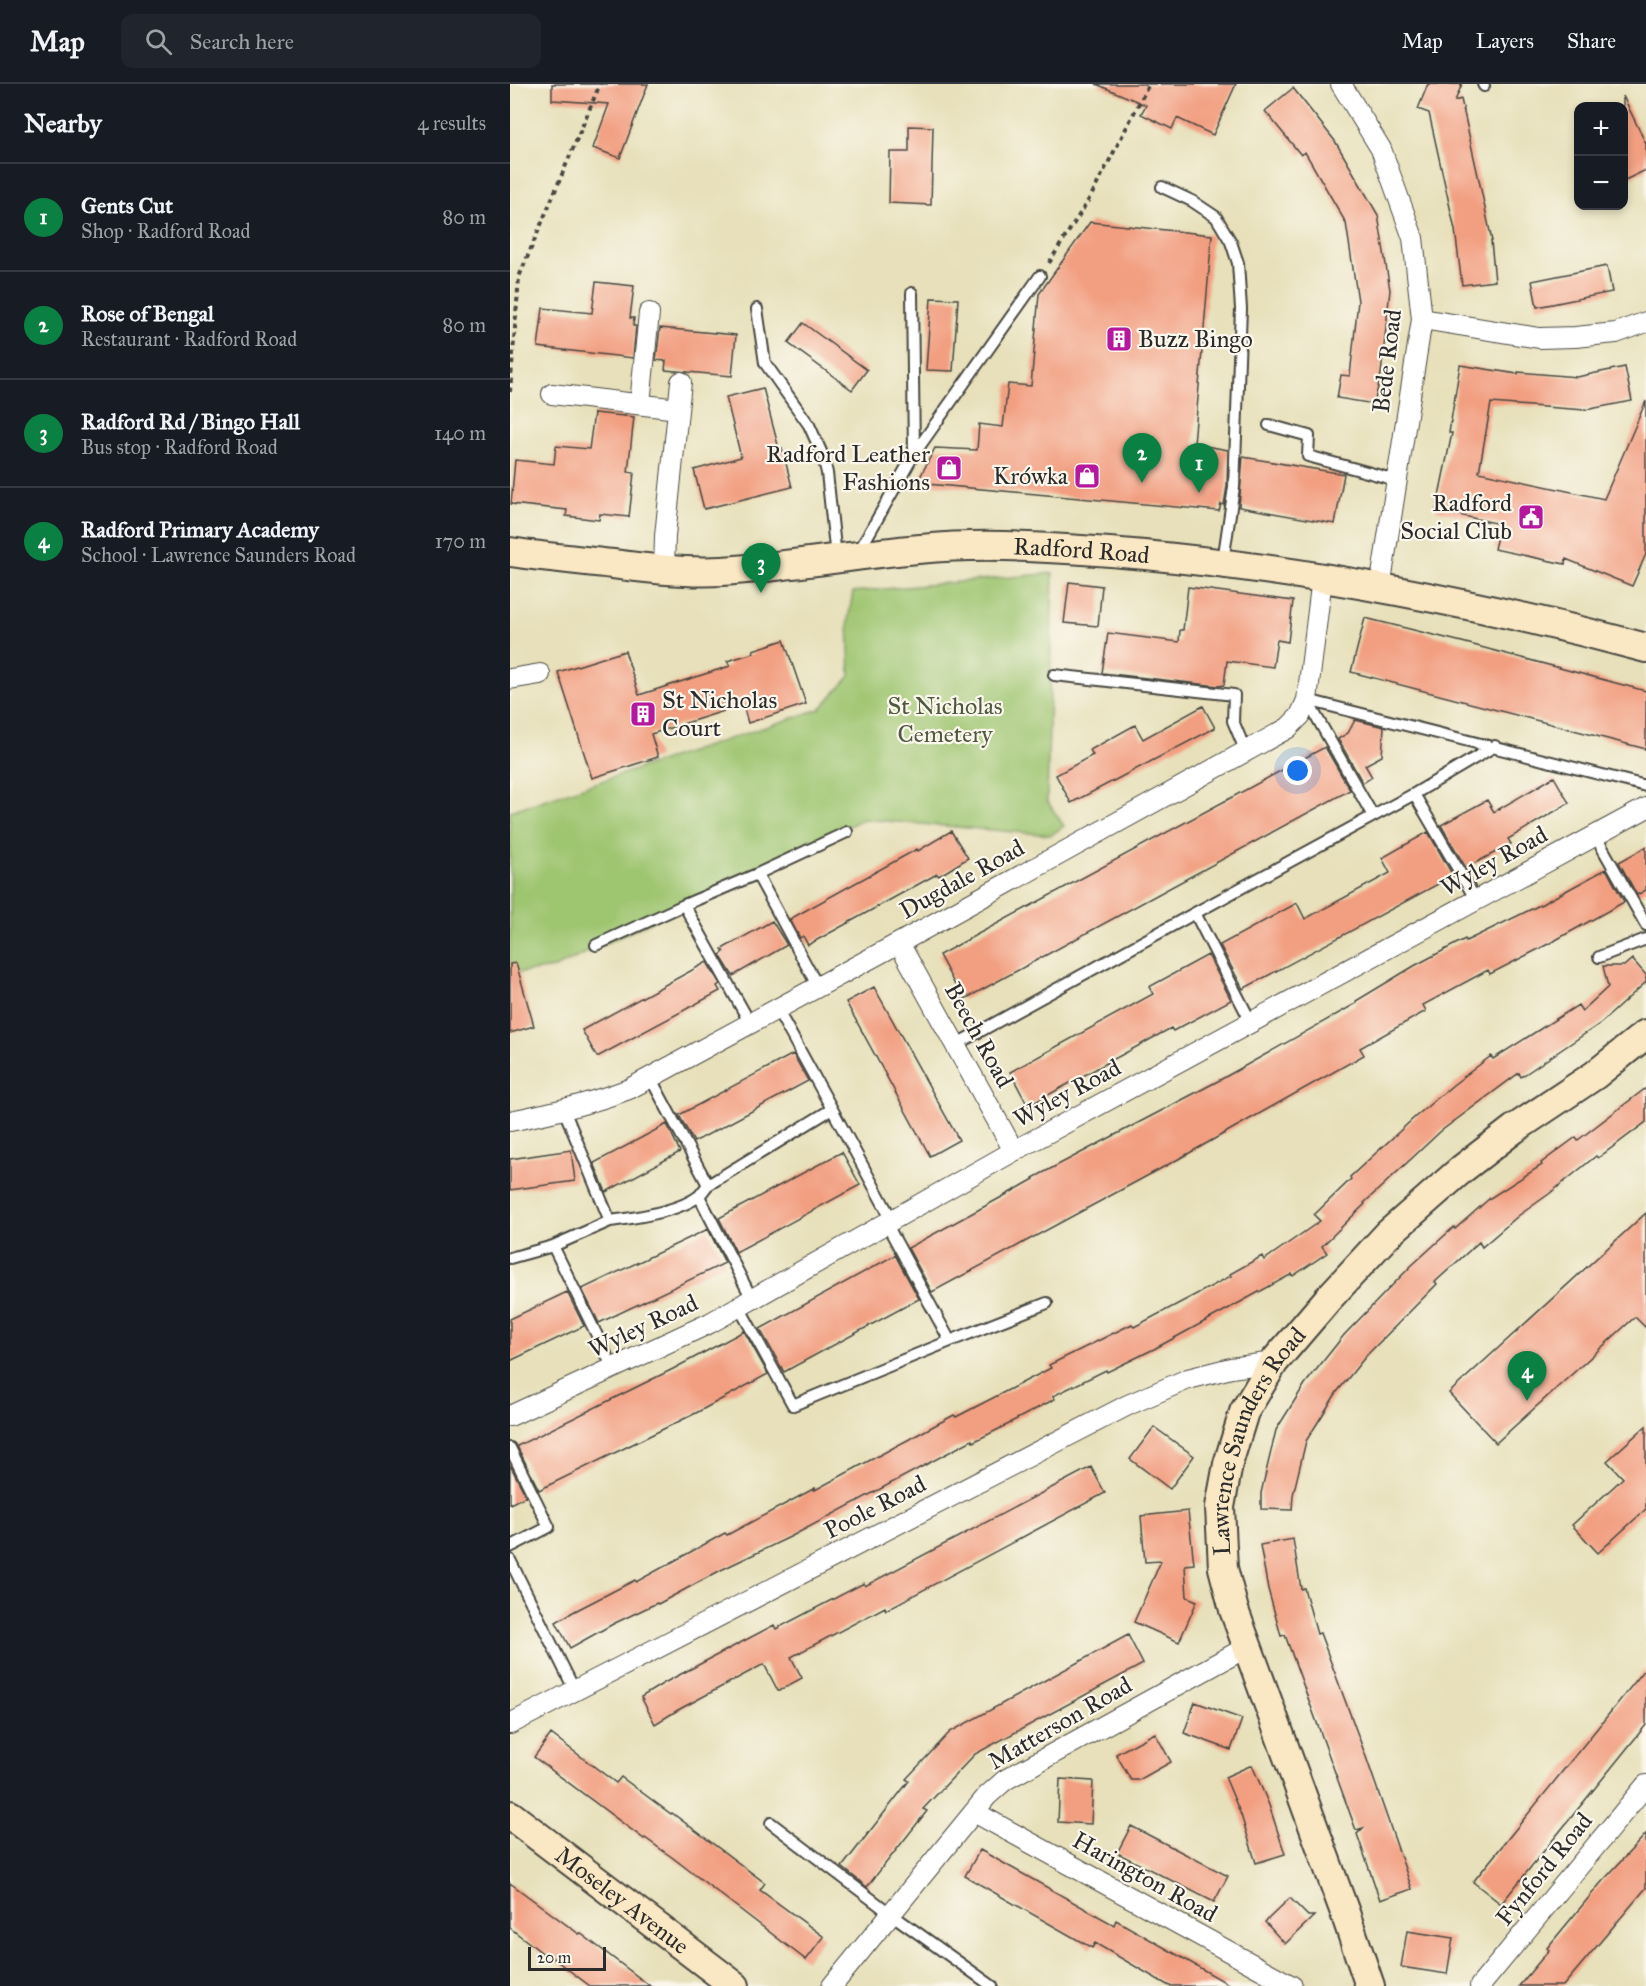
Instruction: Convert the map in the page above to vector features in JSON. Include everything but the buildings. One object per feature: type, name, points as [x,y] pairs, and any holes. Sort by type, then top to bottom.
[{"type":"main road","name":"Radford Road","points":[[510,552],[664,570],[720,571],[927,548],[1002,546],[1129,554],[1322,578],[1380,588],[1558,625],[1646,648]]},
{"type":"main road","name":"Lawrence Saunders Road","points":[[1370,1986],[1234,1610],[1223,1568],[1220,1507],[1228,1464],[1244,1412],[1274,1362],[1388,1234],[1462,1169],[1505,1136],[1595,1075],[1646,1034]]},
{"type":"main road","name":"Moseley Avenue","points":[[510,1815],[735,1986]]},
{"type":"street","name":"Bede Road","points":[[1341,84],[1381,149],[1413,238],[1422,319],[1380,588]]},
{"type":"street","points":[[640,404],[649,313]]},
{"type":"street","points":[[1422,319],[1539,338],[1616,333],[1646,322]]},
{"type":"street","points":[[664,570],[665,536],[681,382]]},
{"type":"street","points":[[552,394],[678,409]]},
{"type":"street","name":"Dugdale Road","points":[[510,1121],[603,1099],[650,1077],[899,943],[1288,728],[1300,716],[1307,699],[1322,578]]},
{"type":"street","points":[[510,679],[540,674]]},
{"type":"street","name":"Wyley Road","points":[[510,1416],[710,1323],[1014,1151],[1646,808]]},
{"type":"street","name":"Beech Road","points":[[899,943],[1014,1151]]},
{"type":"street","name":"Poole Road","points":[[510,1724],[1128,1405],[1188,1379],[1231,1368],[1274,1362]]},
{"type":"street","name":"Matterson Road","points":[[832,1986],[987,1796],[1005,1780],[1247,1647]]},
{"type":"street","name":"Fynford Road","points":[[1480,1986],[1646,1785]]},
{"type":"street","name":"Harington Road","points":[[974,1812],[1292,1986]]},
{"type":"lane","points":[[1162,187],[1192,201],[1216,217],[1231,242],[1238,263],[1240,309],[1234,487],[1223,565]]},
{"type":"lane","points":[[846,557],[914,454],[1040,276]]},
{"type":"lane","points":[[912,293],[914,454]]},
{"type":"lane","points":[[757,309],[765,363],[809,425],[823,456],[846,557]]},
{"type":"lane","points":[[1269,425],[1309,436],[1308,456],[1396,480]]},
{"type":"lane","points":[[1054,675],[1234,695],[1233,721],[1246,752]]},
{"type":"lane","points":[[1307,699],[1646,786]]},
{"type":"lane","points":[[1307,699],[1373,816]]},
{"type":"lane","points":[[955,1045],[1414,794],[1495,746]]},
{"type":"lane","points":[[1414,794],[1476,900]]},
{"type":"lane","points":[[596,945],[847,832]]},
{"type":"lane","points":[[1595,835],[1646,925]]},
{"type":"lane","points":[[757,874],[818,987]]},
{"type":"lane","points":[[684,905],[750,1023]]},
{"type":"lane","points":[[1195,913],[1251,1022]]},
{"type":"lane","points":[[1599,957],[1646,939]]},
{"type":"lane","points":[[777,1009],[832,1109],[950,1341]]},
{"type":"lane","points":[[650,1077],[708,1185]]},
{"type":"lane","points":[[510,1258],[553,1246],[610,1221],[646,1216],[678,1206],[699,1196],[708,1185],[832,1109]]},
{"type":"lane","points":[[564,1110],[610,1221]]},
{"type":"lane","points":[[699,1196],[793,1405],[1047,1303]]},
{"type":"lane","points":[[553,1246],[614,1368]]},
{"type":"lane","points":[[510,1448],[549,1527],[510,1547]]},
{"type":"lane","points":[[510,1560],[575,1690]]},
{"type":"lane","points":[[771,1823],[891,1914],[992,1986]]},
{"type":"path","points":[[510,392],[519,277],[600,84]]},
{"type":"path","points":[[1040,276],[1091,196],[1149,84]]},
{"type":"green space","name":"St Nicholas Cemetery","points":[[1053,573],[1047,801],[1064,826],[1051,835],[863,819],[555,968],[510,974],[510,811],[820,709],[850,676],[848,620],[853,592]]},
{"type":"place","name":"Buzz Bingo","points":[[1119,339]]},
{"type":"place","name":"Radford Leather Fashions","points":[[949,468]]},
{"type":"place","name":"Krówka","points":[[1087,476]]},
{"type":"place","name":"Rose of Bengal","points":[[1142,483]]},
{"type":"place","name":"Gents Cut","points":[[1199,493]]},
{"type":"place","name":"Radford Social Club","points":[[1531,517]]},
{"type":"place","name":"Radford Rd / Bingo Hall","points":[[761,593]]},
{"type":"place","name":"St Nicholas Court","points":[[643,714]]},
{"type":"place","name":"Radford Primary Academy","points":[[1527,1401]]}]
